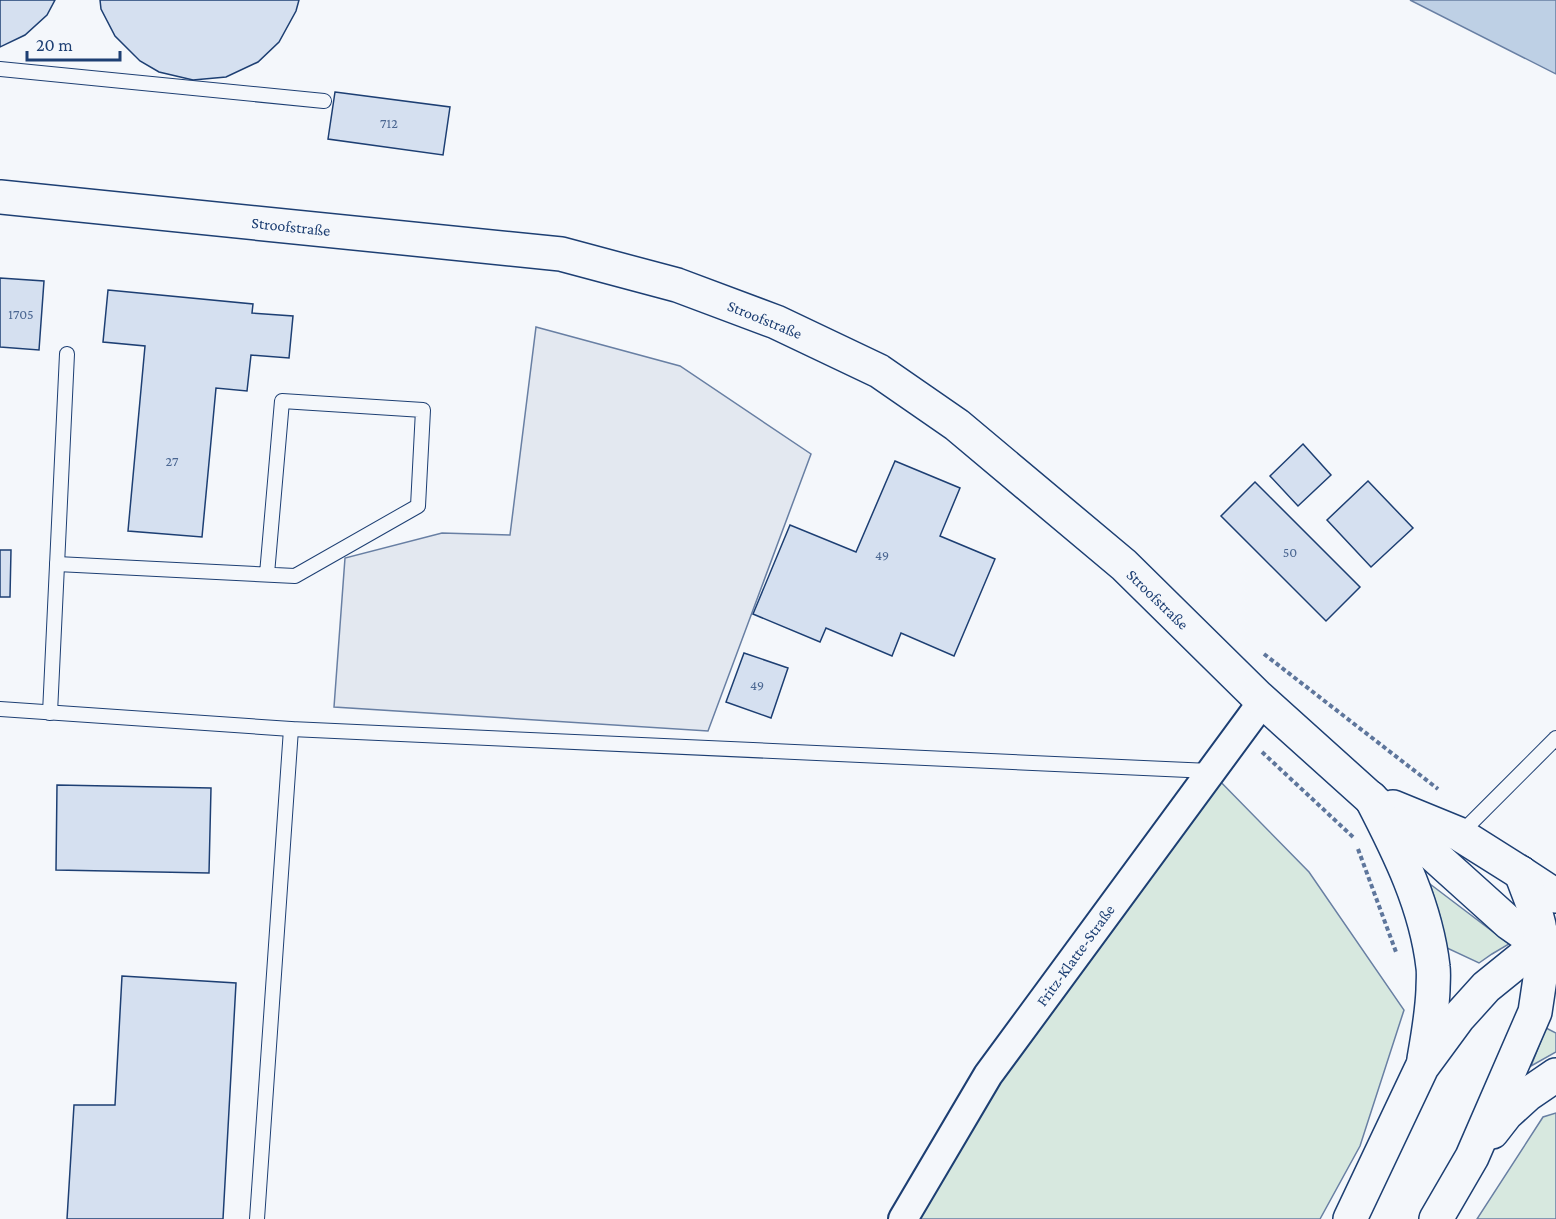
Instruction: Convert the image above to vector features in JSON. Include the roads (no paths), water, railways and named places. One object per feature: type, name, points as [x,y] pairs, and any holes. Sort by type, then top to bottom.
[{"type":"main road","name":"Stroofstraße","points":[[0,197],[561,254],[677,285],[776,322],[879,371],[957,425],[1124,565],[1263,701],[1509,923],[1551,947]]},
{"type":"main road","name":"Stroofstraße","points":[[1371,798],[1467,826],[1521,873],[1556,896]]},
{"type":"main road","points":[[1371,798],[1399,852],[1415,891],[1434,969],[1432,1016],[1422,1067]]},
{"type":"main road","points":[[1521,873],[1539,925],[1551,947]]},
{"type":"main road","points":[[1350,1219],[1422,1067],[1458,1018],[1486,987],[1528,953],[1551,947]]},
{"type":"main road","points":[[1436,1219],[1472,1156],[1535,1012],[1541,972],[1551,947]]},
{"type":"main road","points":[[1472,1156],[1506,1113],[1528,1094],[1556,1075]]},
{"type":"street","name":"Fritz-Klatte-Straße","points":[[903,1219],[988,1075],[1263,701]]},
{"type":"lane","points":[[0,69],[324,101]]},
{"type":"lane","points":[[50,712],[67,354]]},
{"type":"lane","points":[[57,564],[295,576],[418,506],[423,410],[282,401],[267,574]]},
{"type":"lane","points":[[0,709],[291,729],[1210,771]]},
{"type":"lane","points":[[257,1219],[291,729]]},
{"type":"lane","points":[[1467,826],[1556,738]]},
{"type":"water","points":[[1410,0],[1556,0],[1556,74]]}]
